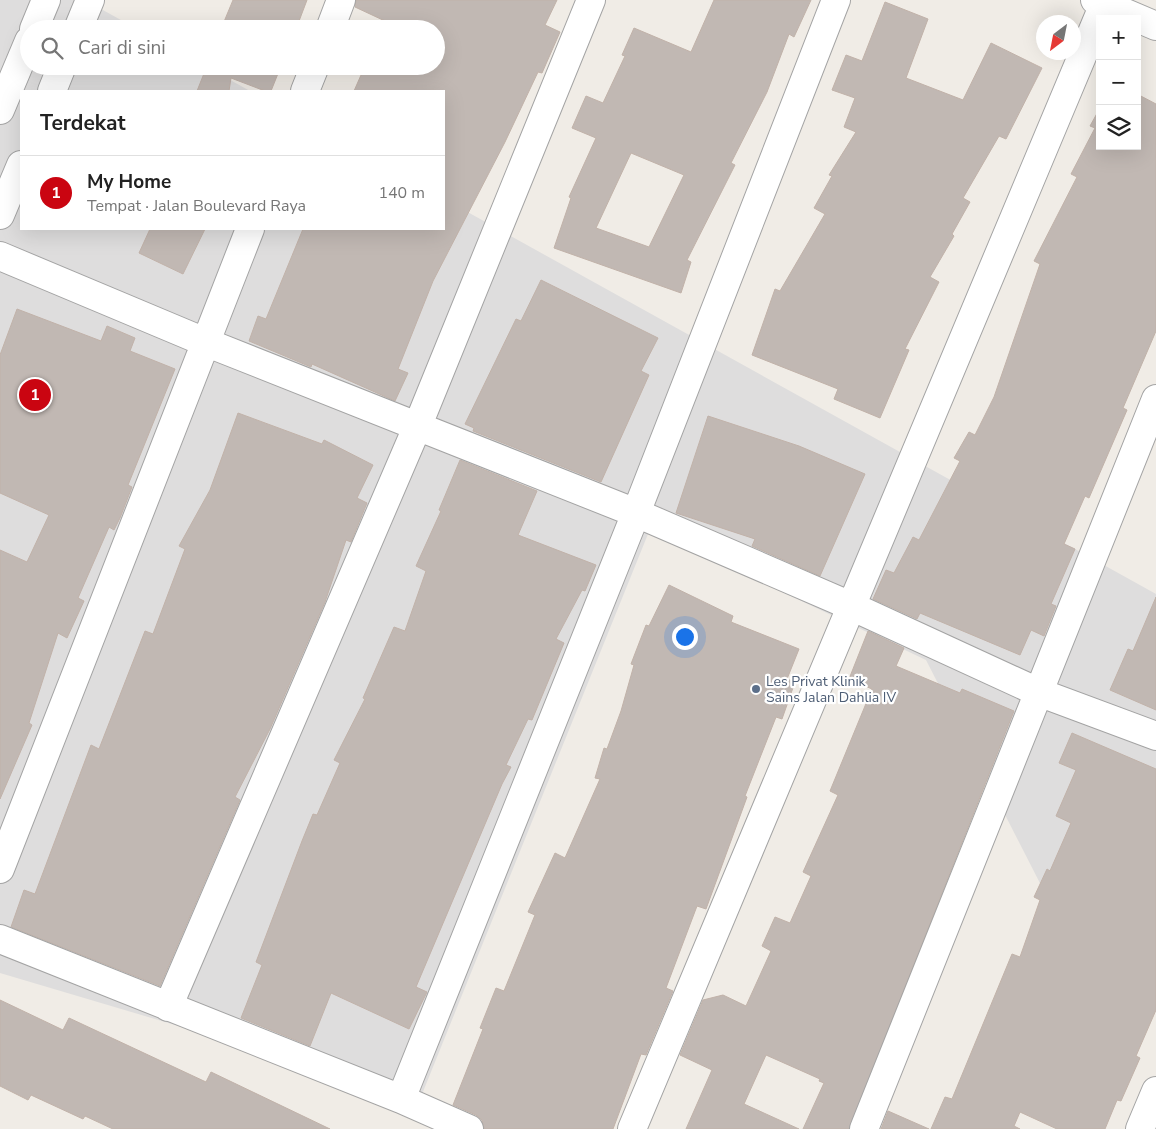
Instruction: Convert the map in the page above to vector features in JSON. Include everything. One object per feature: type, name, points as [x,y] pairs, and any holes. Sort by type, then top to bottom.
[{"type":"street","points":[[38,20],[46,0]]},
{"type":"street","points":[[82,20],[90,0]]},
{"type":"street","points":[[333,20],[341,0]]},
{"type":"street","points":[[168,1007],[418,425],[591,0]]},
{"type":"street","points":[[401,1099],[636,513],[836,0]]},
{"type":"street","points":[[632,1129],[851,606],[1099,2],[1156,26]]},
{"type":"street","points":[[0,110],[20,62]]},
{"type":"street","points":[[52,90],[58,75]]},
{"type":"street","points":[[305,90],[311,75]]},
{"type":"street","points":[[0,215],[20,167]]},
{"type":"street","points":[[0,869],[250,230]]},
{"type":"street","points":[[0,256],[205,342],[636,513],[851,606],[1038,692],[1156,736]]},
{"type":"street","points":[[864,1129],[1156,399]]},
{"type":"street","points":[[0,939],[401,1099],[469,1129]]},
{"type":"street","points":[[1140,1129],[1156,1091]]},
{"type":"shaded area","points":[[0,0],[85,0],[121,20],[20,20],[20,75],[221,75],[248,90],[20,90],[20,230],[445,230],[445,200],[1156,594],[1156,915],[1116,1032],[926,660],[650,529],[412,1119],[256,1049],[0,973]]},
{"type":"building","points":[[233,0],[307,0],[299,20],[225,20]]},
{"type":"building","points":[[356,0],[557,0],[545,25],[560,32],[542,73],[538,72],[505,142],[433,281],[398,369],[408,373],[395,401],[312,364],[311,367],[249,341],[258,316],[266,319],[303,230],[445,230],[445,90],[354,90],[361,75],[445,75],[445,20],[383,20],[355,7]]},
{"type":"building","points":[[714,0],[811,0],[794,37],[789,34],[767,92],[731,163],[735,165],[687,260],[691,262],[681,293],[554,248],[571,198],[569,197],[596,138],[572,128],[586,96],[603,103],[625,56],[622,55],[634,28],[691,52]],"holes":[[[631,153],[684,175],[649,247],[596,228]]]},
{"type":"building","points":[[885,2],[928,19],[906,78],[963,100],[991,43],[1042,68],[1006,139],[999,136],[963,198],[970,202],[952,234],[954,236],[930,277],[939,282],[905,349],[909,350],[880,418],[834,399],[838,389],[752,355],[775,289],[780,291],[825,214],[814,208],[832,176],[829,175],[856,132],[844,127],[855,98],[832,90],[846,55],[862,61]]},
{"type":"building","points":[[203,75],[277,75],[271,90],[262,90],[231,78],[229,90],[197,90]]},
{"type":"building","points":[[1141,96],[1156,104],[1156,331],[1123,408],[1127,410],[1089,498],[1085,496],[1064,544],[1075,549],[1051,604],[1056,606],[1044,636],[1031,630],[1020,655],[920,613],[917,619],[873,599],[886,570],[894,573],[913,537],[919,540],[960,461],[954,458],[969,432],[975,435],[994,397],[1040,264],[1034,261],[1077,177],[1071,174],[1095,128],[1090,126],[1096,115],[1096,150],[1141,150]]},
{"type":"building","points":[[150,230],[205,230],[183,274],[139,253]]},
{"type":"building","points":[[541,280],[658,338],[641,371],[649,375],[601,482],[473,431],[474,428],[465,424],[516,319],[521,321]]},
{"type":"building","points":[[17,309],[101,341],[107,326],[135,338],[130,351],[175,369],[128,485],[132,487],[120,518],[114,530],[109,527],[78,598],[84,601],[67,638],[58,633],[29,723],[32,725],[0,799],[0,550],[27,562],[49,515],[0,493],[0,355]]},
{"type":"building","points":[[238,413],[322,444],[324,440],[373,465],[357,498],[367,503],[351,542],[346,540],[325,602],[270,729],[235,797],[240,800],[160,986],[11,927],[24,890],[35,894],[91,745],[99,749],[145,631],[153,634],[185,549],[179,546],[210,490]]},
{"type":"building","points":[[708,416],[799,446],[865,474],[820,576],[752,546],[755,539],[676,513]]},
{"type":"building","points":[[460,460],[537,491],[518,535],[596,565],[585,591],[582,590],[556,639],[564,643],[532,720],[528,719],[506,765],[511,767],[502,784],[416,987],[427,992],[409,1029],[331,993],[310,1046],[241,1018],[262,965],[256,962],[302,841],[313,814],[317,815],[340,763],[334,760],[365,699],[363,698],[394,627],[405,631],[426,571],[416,566],[441,511],[439,510]]},
{"type":"building","points":[[669,585],[733,616],[731,622],[799,649],[787,679],[795,682],[782,719],[776,717],[745,796],[747,797],[706,909],[697,906],[666,988],[673,991],[646,1055],[641,1054],[613,1129],[484,1129],[482,1120],[476,1115],[453,1105],[483,1029],[480,1028],[496,988],[504,991],[535,915],[528,912],[555,853],[565,858],[600,779],[595,778],[604,748],[607,749],[621,711],[634,665],[631,664],[646,625],[649,626]]},
{"type":"building","points":[[1156,597],[1156,710],[1110,690],[1128,649],[1133,651]]},
{"type":"building","points":[[868,631],[904,648],[896,666],[960,693],[962,689],[1014,711],[849,1129],[803,1129],[824,1083],[819,1081],[820,1079],[766,1055],[744,1104],[799,1129],[686,1129],[712,1070],[680,1055],[703,1000],[723,995],[746,1006],[771,951],[762,946],[775,917],[790,923],[811,876],[803,872],[838,795],[830,791],[872,689],[849,679]]},
{"type":"building","points":[[1072,733],[1156,769],[1156,1010],[1136,1056],[1140,1058],[1121,1101],[1117,1100],[1105,1129],[1057,1129],[1020,1112],[1014,1126],[1020,1129],[931,1129],[945,1097],[952,1099],[1012,954],[1020,957],[1040,900],[1034,897],[1047,869],[1050,871],[1071,823],[1056,816],[1076,770],[1059,763]]},
{"type":"building","points":[[0,1000],[63,1030],[69,1018],[206,1082],[211,1072],[330,1129],[113,1129],[85,1116],[83,1119],[31,1095],[28,1100],[0,1086]]},
{"type":"building","points":[[888,1111],[929,1129],[881,1129]]},
{"type":"place","name":"My Home","points":[[35,395]]},
{"type":"place","name":"Les Privat Klinik Sains Jalan Dahlia IV","points":[[756,689]]}]
